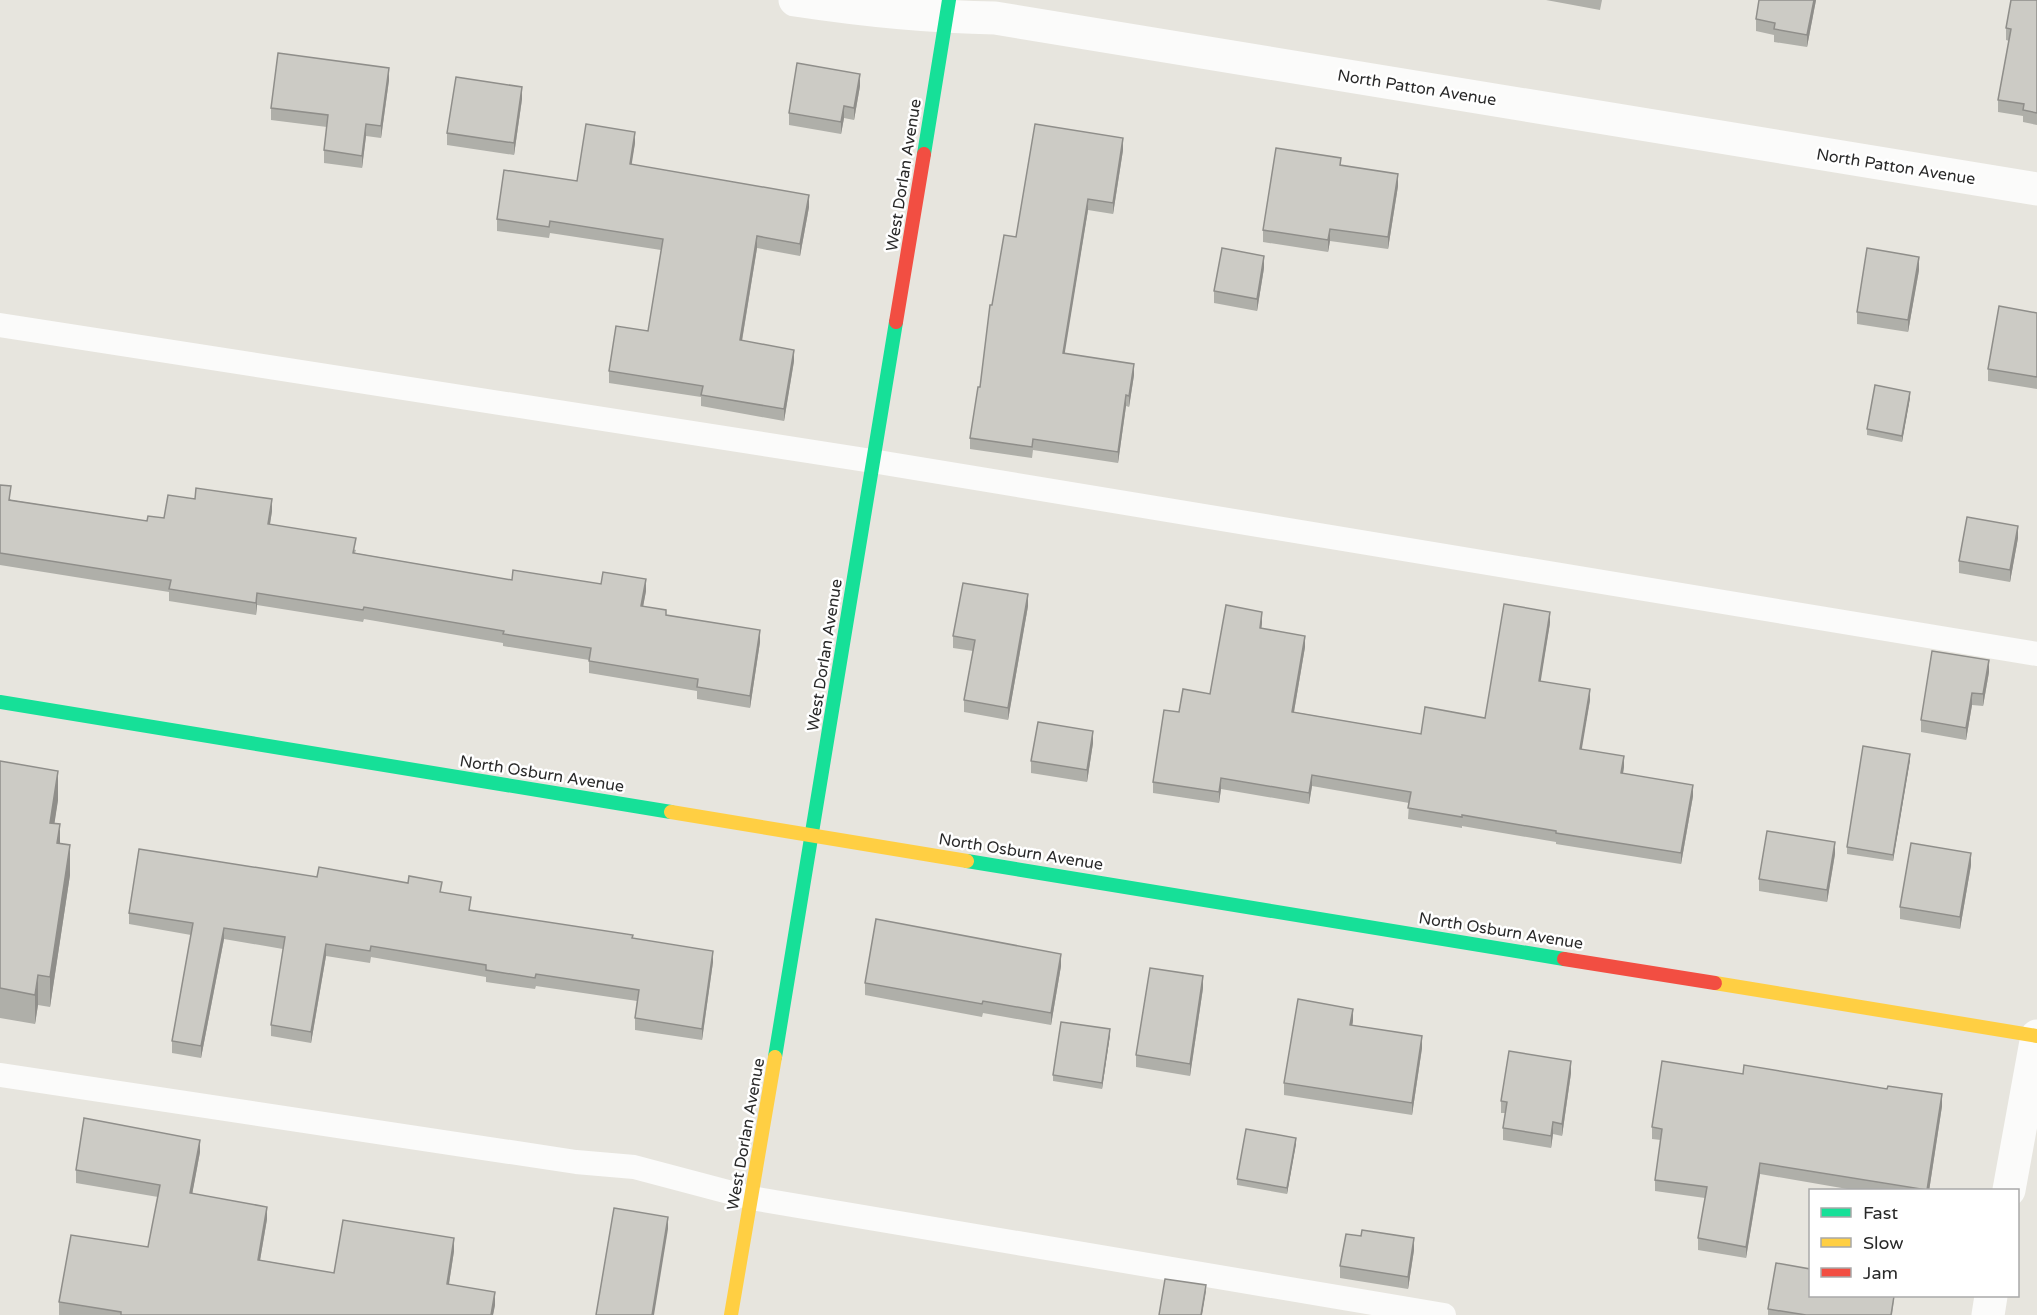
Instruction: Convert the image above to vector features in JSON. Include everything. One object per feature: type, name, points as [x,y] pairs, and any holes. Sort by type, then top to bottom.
[{"type":"street","name":"North Patton Avenue","points":[[795,0],[947,8],[995,18],[2037,189]]},
{"type":"street","name":"West Dorlan Avenue","points":[[731,1315],[947,8]]},
{"type":"street","name":"North Osburn Avenue","points":[[0,702],[2037,1035]]},
{"type":"street","points":[[2009,1189],[2037,1035]]},
{"type":"street","points":[[1988,1315],[1991,1297]]},
{"type":"lane","points":[[0,325],[872,461],[2037,654]]},
{"type":"lane","points":[[1,1075],[564,1161],[634,1167],[751,1198],[1444,1315]]},
{"type":"building","points":[[1759,0],[1814,0],[1807,35],[1774,29],[1775,23],[1756,19]]},
{"type":"building","points":[[2011,0],[2037,0],[2037,113],[2023,110],[2024,104],[1998,100],[2011,29],[2006,28]]},
{"type":"building","points":[[278,53],[389,68],[381,126],[366,124],[362,156],[324,150],[328,115],[271,108]]},
{"type":"building","points":[[797,63],[860,74],[854,108],[844,106],[841,122],[789,113]]},
{"type":"building","points":[[456,77],[522,87],[514,143],[447,133]]},
{"type":"building","points":[[586,124],[635,132],[630,164],[809,195],[800,244],[757,236],[740,340],[794,350],[784,409],[701,395],[703,386],[609,371],[616,326],[648,331],[663,239],[550,221],[549,227],[497,219],[504,170],[577,181]]},
{"type":"building","points":[[1035,124],[1123,138],[1113,203],[1088,199],[1063,353],[1134,364],[1129,396],[1126,395],[1118,452],[1033,439],[1032,447],[970,438],[978,387],[980,387],[990,305],[992,305],[1004,235],[1016,237]]},
{"type":"building","points":[[1276,148],[1341,158],[1340,165],[1398,174],[1388,237],[1330,229],[1328,240],[1263,230]]},
{"type":"building","points":[[1222,248],[1264,256],[1257,299],[1214,291]]},
{"type":"building","points":[[1867,248],[1919,257],[1908,320],[1857,312]]},
{"type":"building","points":[[1999,306],[2037,313],[2037,377],[1988,369]]},
{"type":"building","points":[[1875,385],[1910,392],[1902,436],[1867,429]]},
{"type":"building","points":[[0,485],[11,486],[9,500],[147,521],[148,516],[164,518],[168,495],[195,499],[196,488],[272,499],[268,524],[356,538],[353,553],[512,580],[513,570],[601,584],[603,572],[646,579],[641,606],[666,610],[666,615],[760,630],[750,696],[697,687],[698,679],[589,661],[591,648],[503,634],[504,631],[364,607],[363,610],[257,593],[256,603],[169,589],[171,580],[0,553]]},
{"type":"building","points":[[1967,517],[2018,526],[2010,570],[1959,561]]},
{"type":"building","points":[[963,583],[1028,594],[1008,708],[964,700],[975,640],[953,636]]},
{"type":"building","points":[[1504,604],[1550,612],[1539,681],[1590,689],[1580,749],[1624,756],[1621,773],[1693,785],[1681,853],[1462,815],[1462,817],[1408,808],[1411,792],[1312,775],[1309,793],[1221,778],[1219,792],[1153,782],[1164,710],[1179,712],[1183,689],[1210,694],[1226,605],[1262,612],[1260,628],[1305,636],[1292,712],[1421,734],[1425,707],[1485,718]]},
{"type":"building","points":[[1932,651],[1989,660],[1983,694],[1972,693],[1966,728],[1921,720]]},
{"type":"building","points":[[1038,722],[1093,731],[1087,770],[1031,761]]},
{"type":"building","points":[[1863,746],[1910,754],[1893,855],[1847,847]]},
{"type":"building","points":[[0,761],[58,771],[50,823],[60,824],[57,843],[70,845],[50,977],[38,975],[35,995],[0,988]]},
{"type":"building","points":[[1767,831],[1835,842],[1827,890],[1759,879]]},
{"type":"building","points":[[1911,843],[1971,853],[1960,917],[1900,907]]},
{"type":"building","points":[[139,849],[317,877],[319,867],[408,883],[409,876],[442,882],[440,892],[471,897],[469,910],[633,935],[632,938],[713,951],[702,1029],[635,1018],[639,990],[536,974],[535,978],[486,970],[486,965],[371,946],[370,951],[326,944],[311,1032],[271,1025],[285,937],[224,928],[201,1046],[172,1041],[193,923],[129,913]]},
{"type":"building","points":[[876,919],[1061,954],[1051,1013],[983,1001],[982,1004],[865,983]]},
{"type":"building","points":[[1150,968],[1203,976],[1190,1064],[1136,1055]]},
{"type":"building","points":[[1298,999],[1353,1009],[1350,1025],[1422,1036],[1412,1103],[1284,1083]]},
{"type":"building","points":[[1061,1022],[1110,1029],[1102,1083],[1053,1075]]},
{"type":"building","points":[[1509,1051],[1571,1061],[1562,1124],[1553,1122],[1551,1136],[1503,1128],[1507,1102],[1501,1101]]},
{"type":"building","points":[[1662,1061],[1743,1074],[1744,1065],[1887,1089],[1888,1086],[1942,1094],[1927,1189],[1760,1163],[1746,1247],[1698,1238],[1707,1187],[1655,1180],[1662,1129],[1652,1127]]},
{"type":"building","points":[[84,1118],[200,1140],[190,1193],[267,1207],[258,1260],[334,1273],[343,1220],[454,1238],[447,1284],[495,1292],[491,1315],[121,1315],[121,1312],[59,1302],[71,1235],[148,1247],[160,1185],[76,1170]]},
{"type":"building","points":[[1246,1129],[1296,1138],[1287,1188],[1237,1179]]},
{"type":"building","points":[[614,1208],[668,1217],[652,1315],[596,1315]]},
{"type":"building","points":[[1362,1230],[1414,1238],[1408,1277],[1340,1266],[1346,1234],[1361,1236]]},
{"type":"building","points":[[1776,1263],[1809,1269],[1809,1297],[1894,1297],[1891,1315],[1806,1315],[1768,1309]]},
{"type":"building","points":[[1165,1279],[1206,1285],[1201,1315],[1159,1315]]},
{"type":"traffic: fast","points":[[924,154],[949,0]]},
{"type":"traffic: fast","points":[[775,1057],[896,322]]},
{"type":"traffic: fast","points":[[0,702],[671,812]]},
{"type":"traffic: fast","points":[[967,861],[1564,959]]},
{"type":"traffic: slow","points":[[671,812],[967,861]]},
{"type":"traffic: slow","points":[[1715,983],[2037,1036]]},
{"type":"traffic: slow","points":[[731,1315],[775,1057]]},
{"type":"traffic: jam","points":[[896,322],[924,154]]},
{"type":"traffic: jam","points":[[1564,959],[1715,983]]}]
